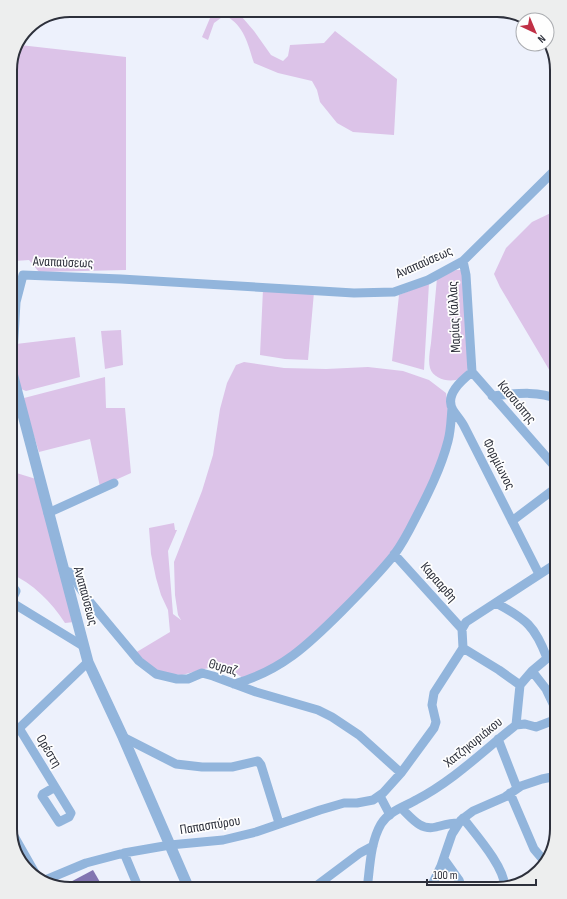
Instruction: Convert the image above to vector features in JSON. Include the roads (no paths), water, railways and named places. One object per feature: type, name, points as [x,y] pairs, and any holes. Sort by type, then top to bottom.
[{"type":"street","name":"Αναπαύσεως","points":[[17,298],[23,275],[354,293],[394,292],[428,280],[463,261],[550,175]]},
{"type":"street","name":"Μαρίας Κάλλας","points":[[463,261],[466,275],[472,372]]},
{"type":"street","name":"Κασσιόπης","points":[[472,372],[550,461]]},
{"type":"street","points":[[234,684],[253,679],[280,665],[304,647],[328,626],[394,554],[420,510],[440,466],[448,442],[453,392],[458,384],[472,372]]},
{"type":"street","name":"Αναπαύσεως","points":[[17,394],[88,662],[123,737],[186,882]]},
{"type":"street","points":[[492,396],[535,394],[550,396]]},
{"type":"street","name":"Φορμίωνος","points":[[452,408],[464,426],[539,574]]},
{"type":"street","points":[[48,513],[114,483]]},
{"type":"street","points":[[512,520],[550,492]]},
{"type":"street","name":"Καρααρθη","points":[[394,554],[462,629]]},
{"type":"street","points":[[368,882],[373,846],[381,825],[390,815],[380,796],[401,773],[434,728],[436,722],[432,705],[434,693],[463,648],[462,629],[466,622],[550,568]]},
{"type":"street","name":"Θυραζ","points":[[63,570],[72,574],[89,601],[139,661],[156,674],[168,678],[188,679],[202,673],[318,710],[332,717],[359,736],[401,773]]},
{"type":"street","points":[[496,603],[523,619],[535,632],[547,658]]},
{"type":"street","points":[[17,607],[83,646]]},
{"type":"street","points":[[463,648],[499,670],[520,686],[532,671],[550,656]]},
{"type":"street","points":[[19,728],[88,662]]},
{"type":"street","points":[[532,671],[546,689],[550,697]]},
{"type":"street","name":"Χατζηκυριάκου","points":[[390,815],[436,789],[516,725],[520,686]]},
{"type":"street","points":[[516,725],[525,724],[536,727],[550,722]]},
{"type":"street","name":"Ορέστη","points":[[19,728],[55,787]]},
{"type":"street","points":[[123,737],[176,764],[232,768],[258,761],[261,765],[279,823]]},
{"type":"street","points":[[498,739],[534,849],[541,857]]},
{"type":"street","points":[[401,808],[415,822],[424,828],[433,828],[461,820],[473,811],[514,791],[542,779],[550,777]]},
{"type":"street","name":"Παπασπύρου","points":[[50,878],[86,863],[124,853],[170,845],[222,840],[256,832],[279,823],[344,803],[357,803],[373,800],[380,796]]},
{"type":"street","points":[[433,882],[444,859],[449,840],[461,820]]},
{"type":"street","points":[[461,820],[489,852],[500,871],[503,881]]},
{"type":"street","points":[[321,882],[360,853],[373,846]]},
{"type":"street","points":[[21,848],[29,863]]},
{"type":"street","points":[[124,853],[136,882]]},
{"type":"street","points":[[444,859],[460,882]]}]
